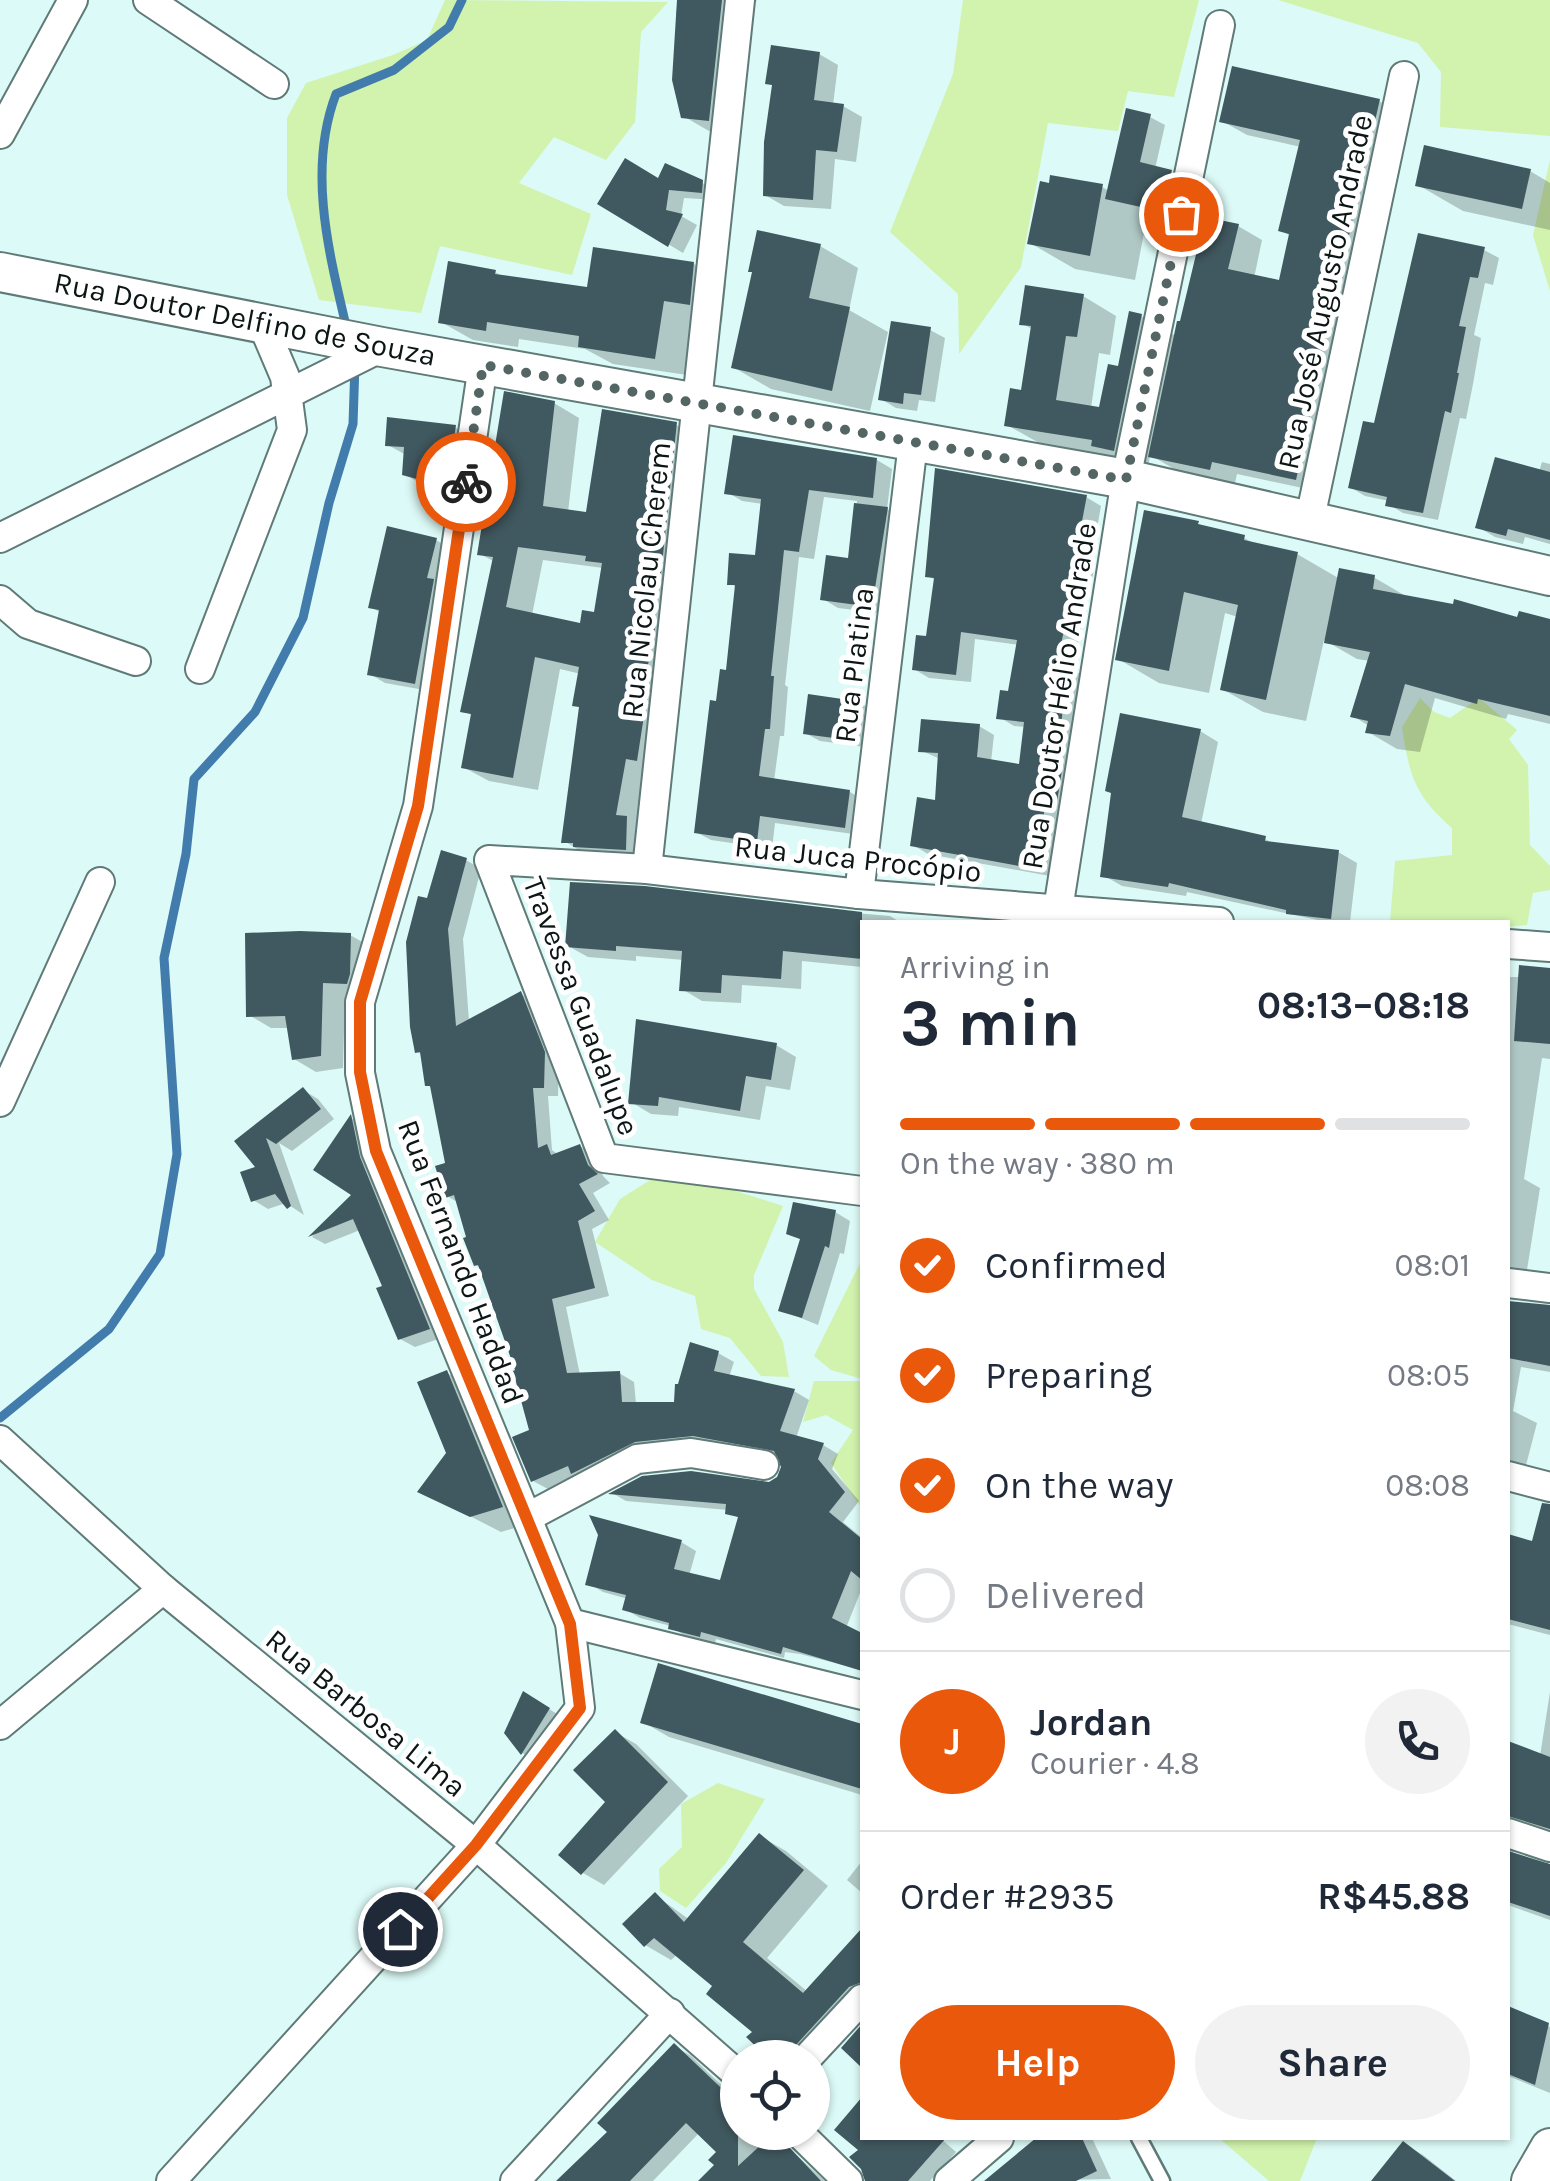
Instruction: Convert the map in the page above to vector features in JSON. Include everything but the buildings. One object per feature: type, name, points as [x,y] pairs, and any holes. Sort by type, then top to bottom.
[{"type":"street","points":[[0,134],[73,0]]},
{"type":"street","points":[[148,0],[274,84]]},
{"type":"street","name":"Rua Nicolau Cherem","points":[[647,869],[740,0]]},
{"type":"street","name":"Rua Doutor Hélio Andrade","points":[[1057,916],[1126,480],[1220,25]]},
{"type":"street","name":"Rua José Augusto Andrade","points":[[1309,522],[1404,76]]},
{"type":"street","name":"Rua Doutor Delfino de Souza","points":[[0,272],[382,347],[1126,480],[1550,576]]},
{"type":"street","points":[[200,669],[292,430],[290,396],[262,323]]},
{"type":"street","points":[[0,538],[382,347]]},
{"type":"street","name":"Rua Fernando Haddad","points":[[171,2181],[476,1845],[580,1708],[570,1624],[376,1151],[360,1072],[360,1002],[418,806],[483,365]]},
{"type":"street","name":"Rua Platina","points":[[860,894],[913,443]]},
{"type":"street","points":[[0,600],[28,624],[136,661]]},
{"type":"street","name":"Rua Juca Procópio","points":[[489,860],[647,869],[1057,916],[1165,920]]},
{"type":"street","name":"Travessa Guadalupe","points":[[489,860],[604,1158],[860,1190]]},
{"type":"street","points":[[0,1102],[100,882]]},
{"type":"street","points":[[1510,944],[1550,947]]},
{"type":"street","points":[[1510,1283],[1550,1288]]},
{"type":"street","name":"Rua Barbosa Lima","points":[[0,1440],[163,1589],[476,1845],[720,2059]]},
{"type":"street","points":[[528,1517],[638,1458],[691,1453],[764,1464]]},
{"type":"street","points":[[1510,1477],[1550,1487]]},
{"type":"street","points":[[0,1725],[163,1589]]},
{"type":"street","points":[[570,1624],[860,1695]]},
{"type":"street","points":[[1510,1835],[1550,1848]]},
{"type":"street","points":[[824,2040],[860,2001]]},
{"type":"street","points":[[515,2181],[670,2013]]},
{"type":"street","points":[[949,2181],[996,2140]]},
{"type":"street","points":[[1531,2181],[1550,2148]]},
{"type":"street","points":[[816,2150],[848,2181]]},
{"type":"lane","points":[[1140,2140],[1162,2181]]},
{"type":"green space","points":[[445,0],[668,2],[641,32],[635,122],[606,160],[554,137],[519,183],[591,214],[572,275],[440,246],[421,313],[319,300],[287,195],[287,118],[306,83],[427,40]]},
{"type":"green space","points":[[963,0],[1199,0],[1174,97],[1128,91],[1118,131],[1048,123],[1021,267],[959,354],[958,294],[890,232],[953,74]]},
{"type":"green space","points":[[1278,0],[1550,0],[1550,136],[1440,127],[1441,72],[1418,43]]},
{"type":"green space","points":[[1550,160],[1550,291],[1533,235]]},
{"type":"green space","points":[[1420,698],[1434,712],[1450,718],[1479,698],[1517,730],[1509,739],[1528,765],[1530,845],[1550,866],[1550,890],[1533,893],[1527,925],[1510,927],[1510,920],[1390,920],[1395,861],[1452,855],[1452,828],[1416,784],[1402,727]]},
{"type":"green space","points":[[658,1175],[698,1179],[783,1206],[754,1275],[754,1289],[783,1342],[789,1377],[761,1376],[730,1338],[701,1329],[695,1296],[652,1280],[595,1242],[620,1199]]},
{"type":"green space","points":[[860,1263],[860,1378],[831,1370],[814,1356]]},
{"type":"green space","points":[[814,1381],[860,1381],[860,1506],[831,1463],[853,1430],[826,1415],[803,1422]]},
{"type":"green space","points":[[718,1783],[765,1799],[726,1863],[686,1908],[660,1891],[659,1869],[682,1847],[681,1804]]},
{"type":"green space","points":[[1221,2140],[1316,2140],[1300,2181],[1269,2181]]},
{"type":"waterway","points":[[347,330],[328,242],[322,182],[327,123],[336,94],[394,70],[449,27],[462,0]]},
{"type":"waterway","points":[[0,1418],[109,1329],[160,1254],[177,1154],[164,958],[186,854],[194,779],[255,712],[303,618],[329,503],[353,424],[355,364]]},
{"type":"way so far","points":[[466,482],[483,365],[1126,480],[1181,214]]},
{"type":"route","points":[[400,1929],[476,1845],[580,1708],[570,1624],[376,1151],[360,1072],[360,1002],[418,806],[466,482]]}]
